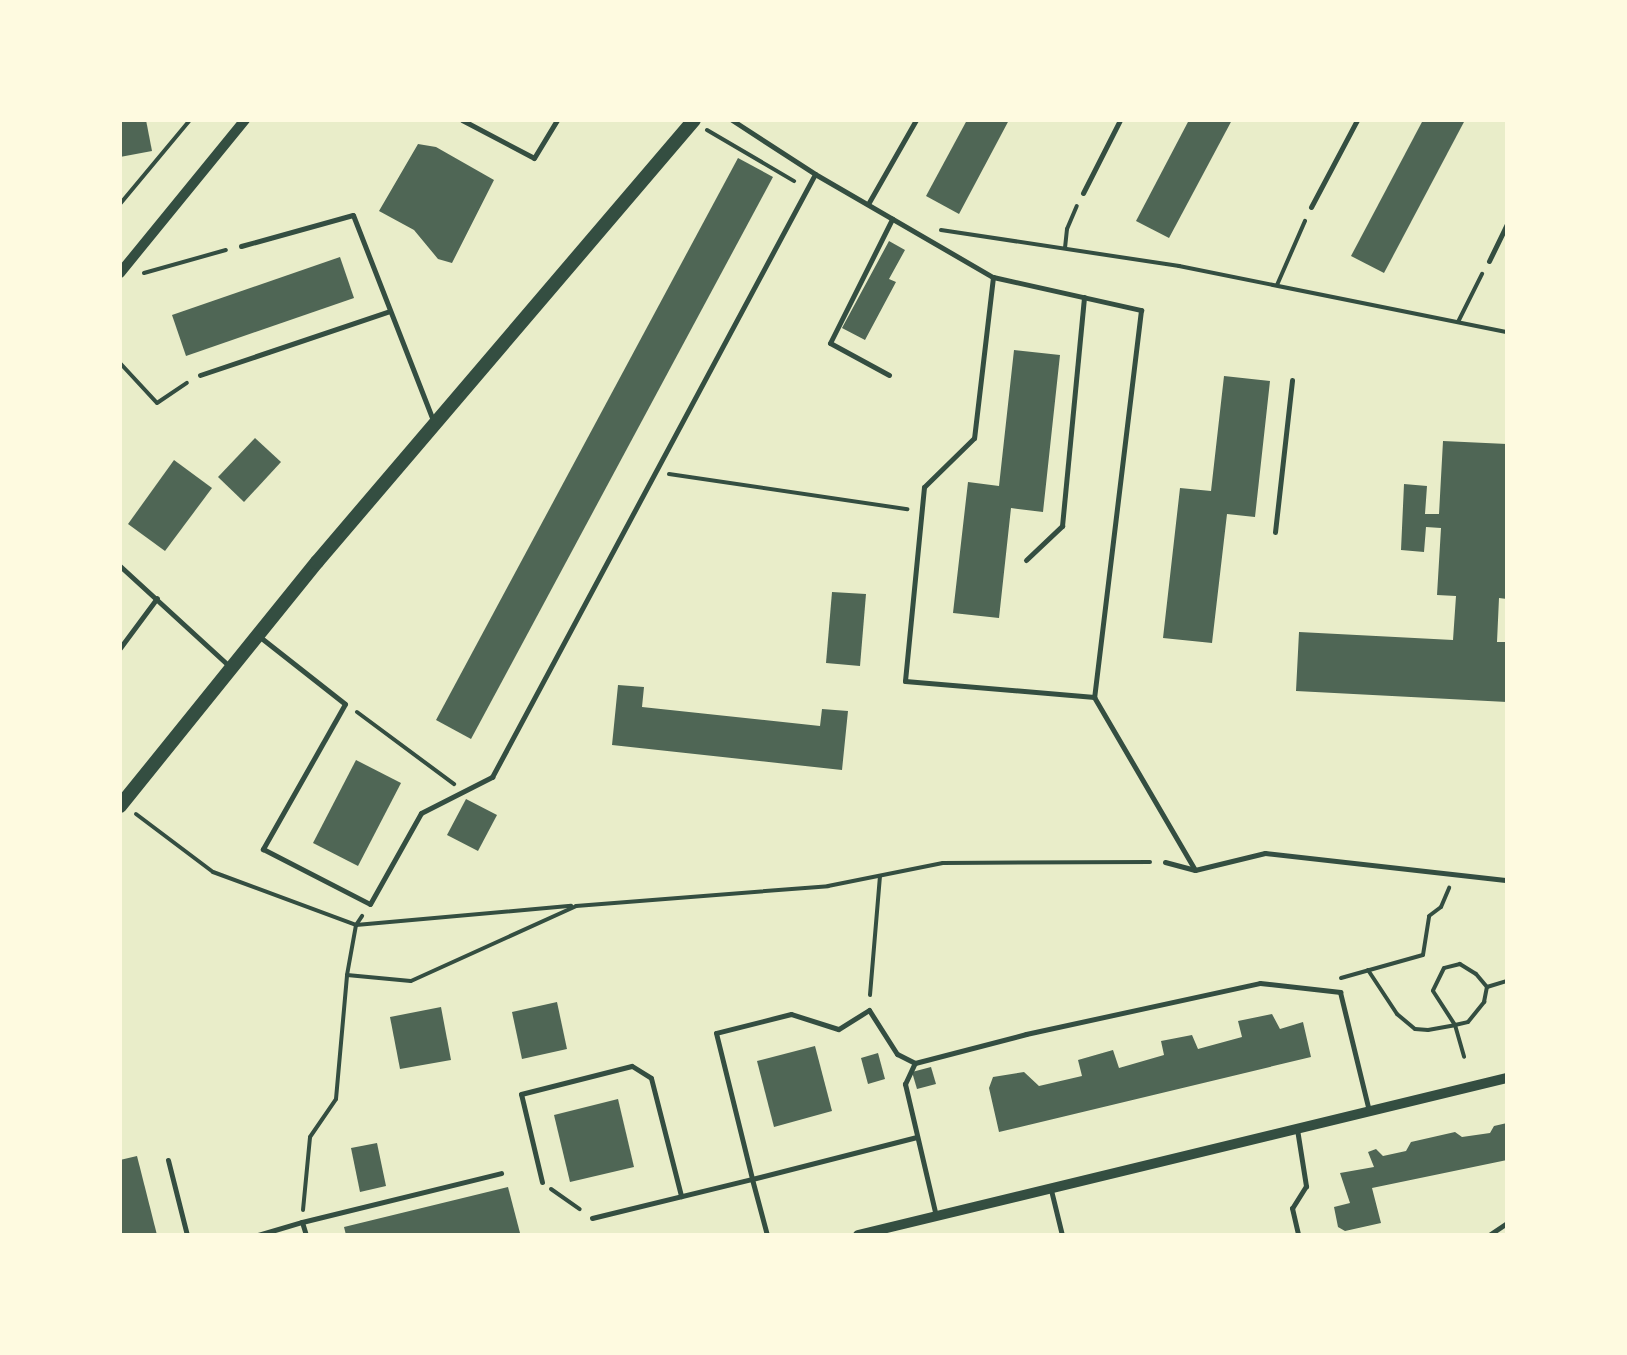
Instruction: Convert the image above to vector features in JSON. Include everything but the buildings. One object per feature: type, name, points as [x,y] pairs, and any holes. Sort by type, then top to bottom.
[{"type":"street","points":[[120,273],[245,120]]},
{"type":"street","points":[[120,806],[258,635],[693,121]]},
{"type":"street","points":[[858,1235],[1507,1078]]},
{"type":"lane","points":[[462,120],[534,158],[557,120]]},
{"type":"lane","points":[[732,120],[814,174],[993,277],[1141,310],[1094,697],[1195,870]]},
{"type":"lane","points":[[868,204],[916,120]]},
{"type":"lane","points":[[1083,193],[1120,120]]},
{"type":"lane","points":[[1311,207],[1357,120]]},
{"type":"lane","points":[[258,635],[344,704],[263,849],[370,904],[421,812],[492,777],[814,174]]},
{"type":"lane","points":[[242,246],[353,215],[435,426]]},
{"type":"lane","points":[[889,375],[830,343],[892,218]]},
{"type":"lane","points":[[1489,261],[1507,224]]},
{"type":"lane","points":[[993,277],[974,438],[924,487],[905,681],[1094,697]]},
{"type":"lane","points":[[1026,560],[1062,526],[1084,298]]},
{"type":"lane","points":[[200,375],[390,311]]},
{"type":"lane","points":[[1275,532],[1292,380]]},
{"type":"lane","points":[[120,566],[232,668]]},
{"type":"lane","points":[[120,648],[157,598]]},
{"type":"lane","points":[[1164,862],[1195,870],[1265,852],[1507,880]]},
{"type":"lane","points":[[767,1235],[716,1033],[791,1014],[838,1029],[869,1010],[897,1054],[915,1062],[1260,982],[1336,992],[1369,1112]]},
{"type":"lane","points":[[915,1062],[905,1084],[936,1216]]},
{"type":"lane","points":[[542,1182],[520,1094],[632,1066],[651,1078],[680,1196]]},
{"type":"lane","points":[[1297,1129],[1306,1186],[1292,1208],[1298,1235]]},
{"type":"lane","points":[[592,1218],[917,1137]]},
{"type":"lane","points":[[168,1160],[188,1235]]},
{"type":"lane","points":[[258,1235],[501,1173]]},
{"type":"lane","points":[[1050,1188],[1062,1235]]},
{"type":"lane","points":[[302,1222],[306,1235]]},
{"type":"lane","points":[[1489,1235],[1507,1223]]},
{"type":"path","points":[[120,204],[190,120]]},
{"type":"path","points":[[693,121],[806,189]]},
{"type":"path","points":[[1065,248],[1067,229],[1083,193]]},
{"type":"path","points":[[1276,286],[1311,207]]},
{"type":"path","points":[[940,230],[1065,248],[1507,332]]},
{"type":"path","points":[[137,274],[242,246]]},
{"type":"path","points":[[1458,322],[1489,261]]},
{"type":"path","points":[[120,363],[156,403],[200,375]]},
{"type":"path","points":[[656,472],[922,511]]},
{"type":"path","points":[[344,704],[464,791]]},
{"type":"path","points":[[347,975],[411,981],[576,906],[828,886],[943,864],[1164,862]]},
{"type":"path","points":[[1336,992],[1340,978],[1423,956],[1429,916],[1441,907],[1454,874]]},
{"type":"path","points":[[869,1010],[880,876]]},
{"type":"path","points":[[302,1222],[310,1137],[336,1100],[347,975],[356,925],[370,904]]},
{"type":"path","points":[[1464,1057],[1455,1025],[1434,991],[1444,968],[1460,964],[1487,987]]},
{"type":"path","points":[[1368,970],[1397,1014],[1415,1029],[1468,1022],[1484,1002],[1487,987]]},
{"type":"path","points":[[1487,987],[1507,981]]},
{"type":"path","points":[[542,1182],[592,1218]]}]
